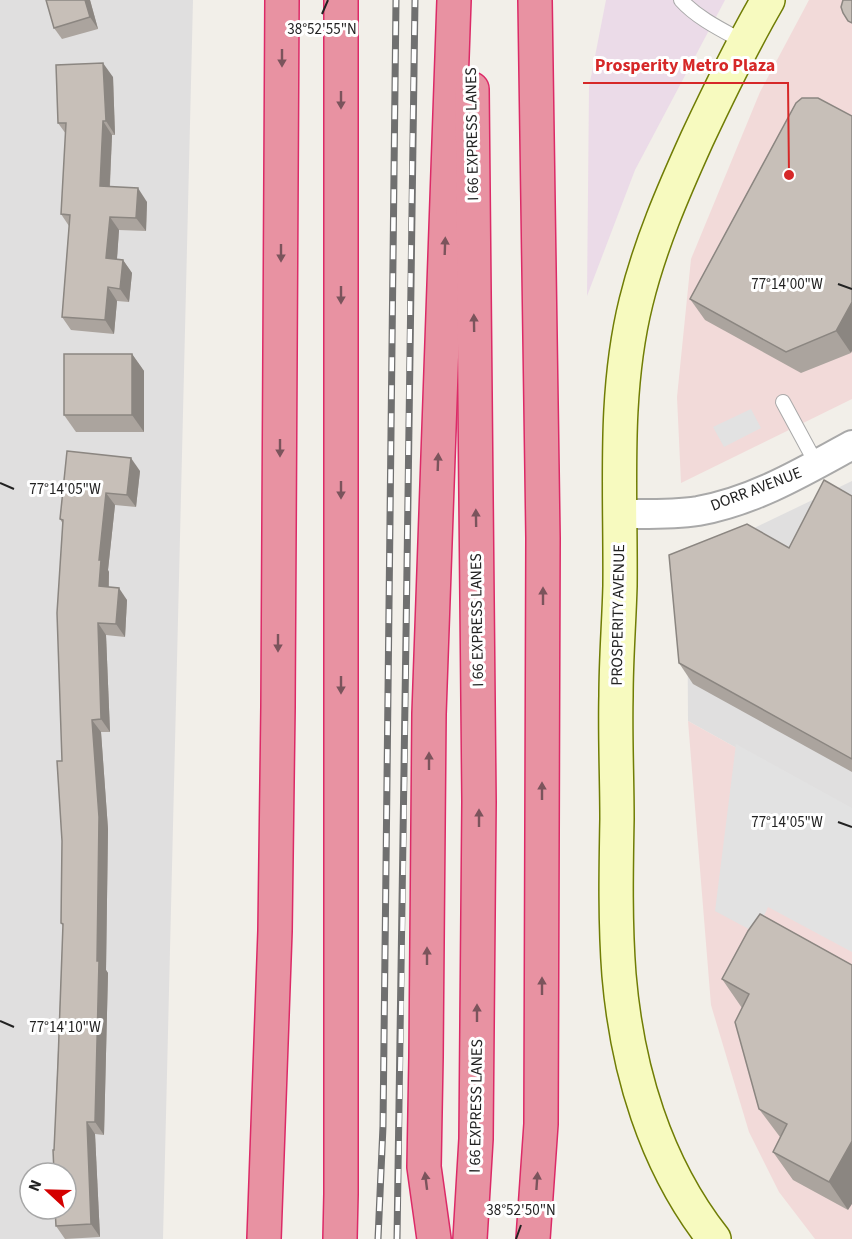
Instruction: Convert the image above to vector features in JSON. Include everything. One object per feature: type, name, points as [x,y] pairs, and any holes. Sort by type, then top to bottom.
[{"type":"highway","points":[[264,1239],[274,954],[277,754],[282,0]]},
{"type":"highway","points":[[340,1239],[341,0]]},
{"type":"highway","points":[[434,1239],[424,1167],[429,702],[454,0]]},
{"type":"highway","name":"I 66 EXPRESS LANES","points":[[470,1239],[476,1139],[479,814],[471,0]]},
{"type":"highway","points":[[533,1239],[541,1124],[543,550],[535,0]]},
{"type":"main road","name":"PROSPERITY AVENUE","points":[[714,1239],[694,1212],[666,1161],[647,1114],[631,1055],[619,973],[616,893],[615,699],[620,586],[622,385],[635,303],[669,203],[744,42],[768,0]]},
{"type":"street","name":"DORR AVENUE","points":[[619,514],[698,511],[737,500],[787,481],[852,445]]},
{"type":"lane","points":[[681,0],[705,20],[744,42]]},
{"type":"lane","points":[[783,402],[817,465]]},
{"type":"shaded area","points":[[0,0],[193,0],[163,1239],[0,1239]]},
{"type":"shaded area","points":[[606,0],[725,0],[635,170],[587,296],[589,87]]},
{"type":"shaded area","points":[[809,0],[852,0],[852,399],[681,483],[677,397],[691,259],[760,92]]},
{"type":"shaded area","points":[[751,409],[761,428],[724,447],[713,427]]},
{"type":"shaded area","points":[[852,481],[852,812],[688,721],[687,550],[723,543]]},
{"type":"shaded area","points":[[688,721],[852,812],[852,1239],[815,1239],[779,1192],[749,1132],[711,1005]]},
{"type":"shaded area","points":[[736,744],[852,808],[852,952],[768,907],[756,933],[715,911]]},
{"type":"building","points":[[46,0],[85,0],[90,17],[54,28]]},
{"type":"building","points":[[843,0],[852,0],[852,23],[843,13],[841,7]]},
{"type":"building","points":[[103,63],[106,121],[103,121],[100,186],[138,188],[136,218],[110,217],[106,258],[123,260],[120,289],[108,287],[105,320],[62,317],[70,215],[61,214],[66,123],[58,123],[56,65]]},
{"type":"building","points":[[802,98],[818,98],[852,116],[852,302],[836,331],[786,352],[690,299],[796,103]]},
{"type":"building","points":[[64,354],[132,354],[132,415],[64,415]]},
{"type":"building","points":[[67,451],[131,458],[127,495],[106,493],[99,560],[101,560],[99,586],[119,588],[116,624],[98,623],[101,719],[92,720],[99,817],[97,961],[99,961],[95,1122],[87,1122],[91,1224],[56,1226],[56,1221],[78,1221],[78,1161],[53,1161],[53,1150],[63,924],[61,923],[62,841],[57,761],[62,761],[57,613],[63,520],[60,519]]},
{"type":"building","points":[[824,480],[852,496],[852,759],[679,663],[669,555],[747,524],[789,548]]},
{"type":"building","points":[[760,914],[852,965],[852,1141],[829,1182],[773,1152],[787,1124],[759,1109],[735,1022],[749,994],[722,979]]},
{"type":"railway","points":[[378,1239],[383,1126],[396,0]]},
{"type":"railway","points":[[397,1239],[415,0]]},
{"type":"place","name":"Prosperity Metro Plaza","points":[[789,175]]}]
